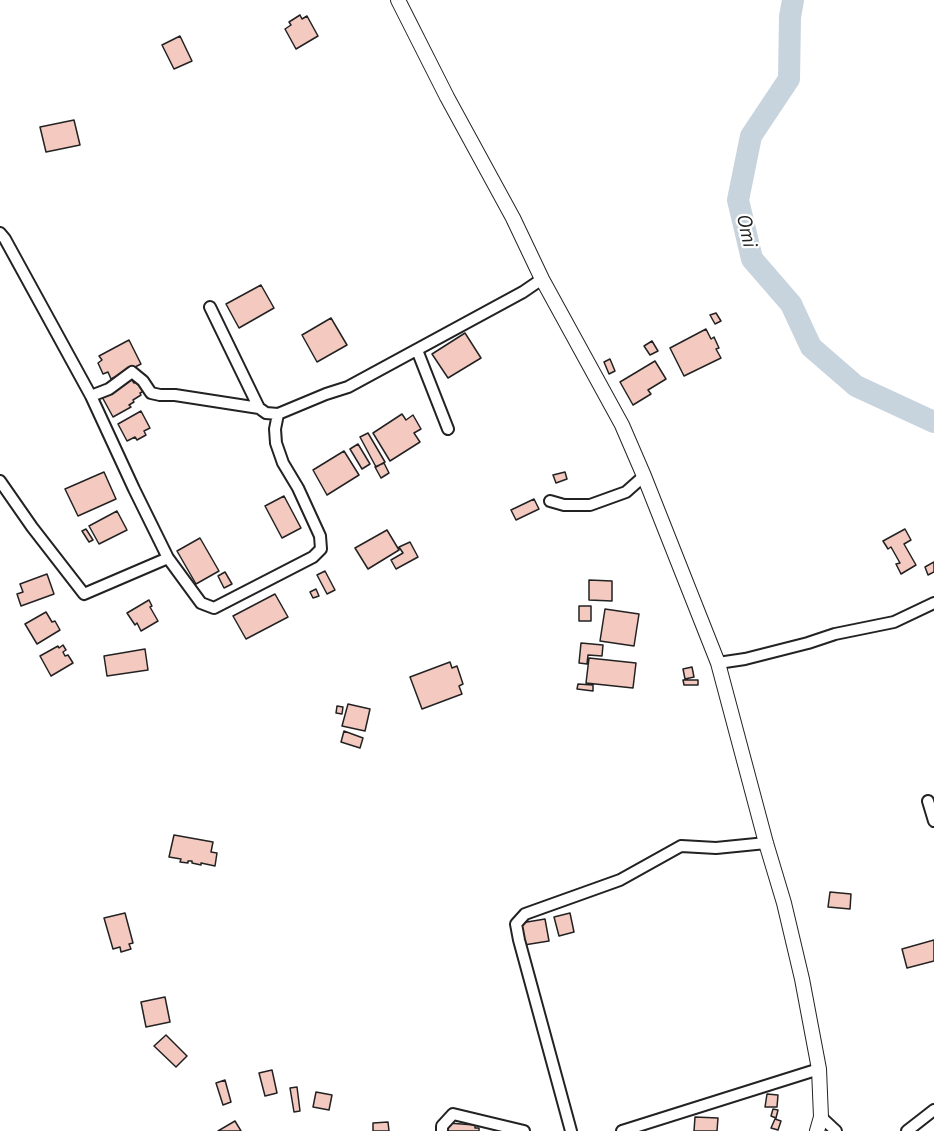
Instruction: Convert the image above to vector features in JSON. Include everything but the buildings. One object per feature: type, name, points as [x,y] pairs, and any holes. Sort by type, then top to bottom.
[{"type":"street","points":[[398,0],[447,97],[513,218],[542,279],[622,425],[718,663],[784,903],[802,979],[819,1069],[821,1117],[817,1131]]},
{"type":"street","points":[[0,233],[91,396],[168,558],[201,603],[214,608],[313,557],[321,549],[320,536],[276,442],[275,429],[278,414]]},
{"type":"street","points":[[210,307],[258,408],[266,414],[278,414],[348,387],[523,292],[542,279]]},
{"type":"street","points":[[417,350],[448,429]]},
{"type":"street","points":[[91,396],[109,389],[132,372],[143,381],[151,393],[258,408]]},
{"type":"street","points":[[550,501],[564,505],[590,506],[626,492],[644,476]]},
{"type":"street","points":[[0,481],[84,594],[168,558]]},
{"type":"street","points":[[718,663],[745,659],[808,644],[835,634],[894,622],[934,603]]},
{"type":"street","points":[[928,801],[934,821]]},
{"type":"street","points":[[571,1131],[516,924],[525,914],[620,880],[681,846],[716,848],[766,843]]},
{"type":"street","points":[[622,1131],[819,1069]]},
{"type":"street","points":[[907,1131],[934,1110]]},
{"type":"street","points":[[442,1131],[442,1126],[453,1114],[524,1131]]},
{"type":"street","points":[[821,1117],[836,1131]]},
{"type":"waterway","name":"Omi","points":[[793,0],[790,17],[789,79],[751,136],[738,200],[752,259],[791,304],[811,347],[856,386],[934,422]]}]
